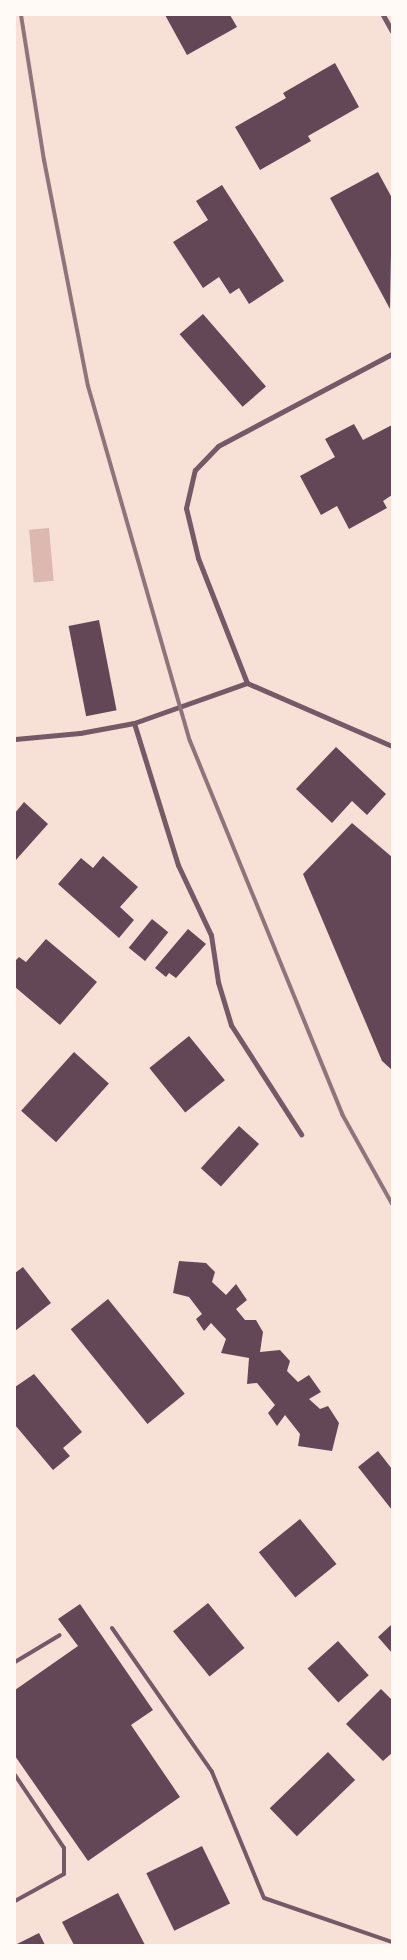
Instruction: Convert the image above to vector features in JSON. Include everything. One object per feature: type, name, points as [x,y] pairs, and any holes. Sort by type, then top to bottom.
[{"type":"street","points":[[383,15],[392,31]]},
{"type":"street","points":[[247,683],[198,558],[186,508],[195,470],[218,446],[392,354]]},
{"type":"street","points":[[15,739],[80,733],[134,723],[247,683],[392,746]]},
{"type":"street","points":[[134,723],[178,865],[211,936],[218,982],[231,1025],[301,1134]]},
{"type":"lane","points":[[112,1628],[212,1772],[264,1898],[392,1942]]},
{"type":"lane","points":[[15,1662],[60,1634]]},
{"type":"lane","points":[[15,1775],[64,1848],[64,1874],[15,1901]]},
{"type":"shaded area","points":[[49,528],[54,581],[34,583],[29,530]]},
{"type":"building","points":[[165,15],[230,15],[237,27],[187,55]]},
{"type":"building","points":[[335,63],[359,107],[308,136],[311,141],[260,170],[235,127],[286,98],[283,93]]},
{"type":"building","points":[[378,172],[392,198],[390,309],[330,198]]},
{"type":"building","points":[[222,185],[284,281],[249,304],[239,288],[230,294],[219,277],[203,288],[173,242],[208,220],[196,201]]},
{"type":"building","points":[[203,314],[266,386],[243,407],[180,334]]},
{"type":"building","points":[[354,424],[363,440],[392,425],[392,495],[383,501],[387,508],[349,529],[337,506],[321,515],[300,476],[335,457],[325,439]]},
{"type":"building","points":[[99,620],[117,710],[86,716],[69,626]]},
{"type":"building","points":[[336,747],[386,794],[367,815],[352,801],[332,823],[296,789]]},
{"type":"building","points":[[24,802],[48,824],[15,861],[15,813]]},
{"type":"building","points":[[352,823],[392,857],[392,1070],[382,1061],[303,874]]},
{"type":"building","points":[[103,856],[138,887],[120,907],[134,920],[119,938],[58,884],[81,858],[93,868]]},
{"type":"building","points":[[152,919],[168,932],[145,961],[129,948]]},
{"type":"building","points":[[188,929],[206,944],[176,978],[169,973],[166,977],[155,968]]},
{"type":"building","points":[[46,939],[97,982],[60,1025],[15,987],[15,961],[19,957],[26,962]]},
{"type":"building","points":[[189,1036],[225,1080],[185,1112],[149,1068]]},
{"type":"building","points":[[74,1052],[109,1083],[56,1142],[21,1111]]},
{"type":"building","points":[[239,1126],[259,1144],[221,1186],[201,1168]]},
{"type":"building","points":[[179,1261],[206,1263],[215,1272],[212,1282],[226,1295],[236,1284],[247,1300],[236,1309],[245,1320],[256,1320],[263,1332],[260,1352],[280,1350],[290,1361],[287,1371],[298,1382],[309,1375],[321,1392],[309,1399],[320,1409],[328,1406],[339,1423],[332,1451],[298,1446],[300,1434],[285,1415],[277,1426],[268,1413],[275,1405],[257,1383],[247,1384],[249,1358],[221,1353],[226,1339],[211,1323],[204,1331],[196,1319],[202,1314],[189,1297],[173,1293]]},
{"type":"building","points":[[23,1267],[51,1303],[15,1331],[15,1273]]},
{"type":"building","points":[[108,1299],[185,1394],[147,1424],[71,1329]]},
{"type":"building","points":[[34,1374],[82,1432],[63,1448],[70,1456],[53,1470],[15,1425],[15,1387]]},
{"type":"building","points":[[378,1451],[392,1469],[392,1510],[358,1467]]},
{"type":"building","points":[[300,1519],[337,1564],[295,1597],[259,1552]]},
{"type":"building","points":[[208,1603],[245,1648],[210,1676],[173,1631]]},
{"type":"building","points":[[80,1604],[153,1710],[131,1725],[180,1797],[88,1861],[15,1756],[15,1690],[78,1646],[58,1619]]},
{"type":"building","points":[[392,1624],[392,1653],[378,1637]]},
{"type":"building","points":[[338,1641],[369,1675],[338,1703],[308,1668]]},
{"type":"building","points":[[381,1689],[392,1700],[392,1753],[383,1761],[346,1724]]},
{"type":"building","points":[[328,1752],[355,1780],[297,1836],[270,1808]]},
{"type":"building","points":[[202,1846],[230,1904],[174,1931],[146,1873]]},
{"type":"building","points":[[118,1893],[145,1945],[74,1945],[62,1922]]},
{"type":"building","points":[[39,1933],[45,1945],[15,1945]]},
{"type":"railway","points":[[21,15],[44,160],[88,386],[190,741],[342,1114],[392,1204]]}]
